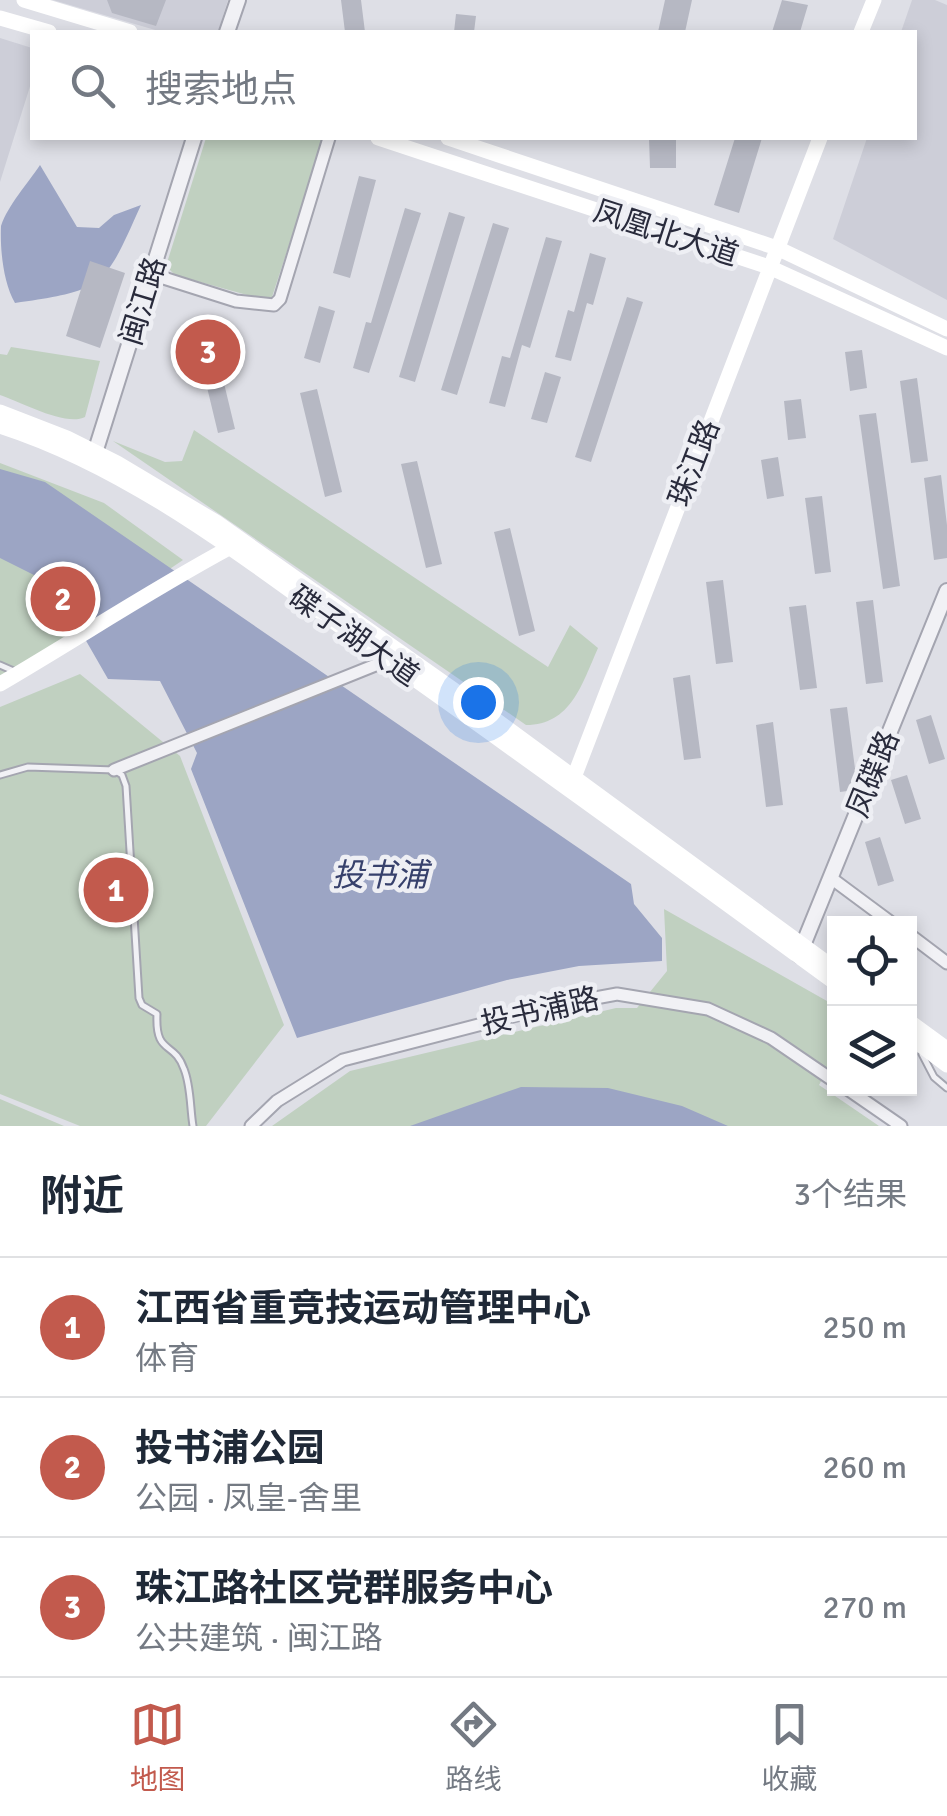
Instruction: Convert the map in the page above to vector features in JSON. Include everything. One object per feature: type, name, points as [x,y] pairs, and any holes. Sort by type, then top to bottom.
[{"type":"main road","points":[[24,0],[123,30]]},
{"type":"main road","points":[[862,30],[874,0]]},
{"type":"main road","points":[[0,18],[30,30]]},
{"type":"main road","name":"凤凰北大道","points":[[384,140],[769,268],[947,348]]},
{"type":"main road","name":"凤凰北大道","points":[[454,140],[777,248],[947,329]]},
{"type":"main road","name":"珠江路","points":[[572,783],[819,140]]},
{"type":"main road","name":"碟子湖大道","points":[[0,412],[216,522],[801,950],[827,964]]},
{"type":"main road","name":"碟子湖大道","points":[[0,426],[93,458],[572,783]]},
{"type":"main road","points":[[0,684],[93,630],[160,585],[229,548]]},
{"type":"main road","name":"碟子湖大道","points":[[801,950],[827,975]]},
{"type":"main road","points":[[917,1027],[947,1049]]},
{"type":"main road","points":[[917,1043],[947,1065]]},
{"type":"street","points":[[229,30],[238,0]]},
{"type":"street","name":"闽江路","points":[[93,458],[193,140]]},
{"type":"street","points":[[151,274],[236,300],[274,305],[280,299],[328,140]]},
{"type":"street","name":"凤碟路","points":[[801,950],[947,591]]},
{"type":"street","points":[[114,770],[388,660]]},
{"type":"street","points":[[830,878],[882,916]]},
{"type":"street","points":[[917,941],[947,963]]},
{"type":"street","name":"投书浦路","points":[[251,1126],[277,1100],[343,1060],[552,1006],[617,994],[708,1009],[771,1038],[827,1076]]},
{"type":"street","points":[[858,1096],[901,1126]]},
{"type":"lane","points":[[0,665],[19,673]]},
{"type":"lane","points":[[0,774],[28,767],[114,770],[122,775],[126,786],[139,998],[142,1005],[158,1014],[157,1037],[184,1068],[193,1126]]},
{"type":"lane","points":[[917,1047],[934,1077],[947,1088]]},
{"type":"shaded area","points":[[53,0],[228,0],[219,30],[155,30]]},
{"type":"shaded area","points":[[912,0],[935,0],[947,5],[947,300],[833,239],[866,140],[917,140],[917,30],[902,30]]},
{"type":"shaded area","points":[[0,38],[30,47],[30,86],[0,182]]},
{"type":"green space","points":[[205,140],[323,140],[272,297],[258,298],[175,275],[166,266]]},
{"type":"green space","points":[[11,347],[100,361],[85,417],[55,416],[0,395],[0,354],[7,355]]},
{"type":"green space","points":[[194,430],[548,667],[570,625],[598,648],[573,700],[554,718],[526,725],[113,441],[165,462],[182,461]]},
{"type":"green space","points":[[0,463],[104,503],[183,560],[69,637],[0,676]]},
{"type":"green space","points":[[80,674],[180,756],[284,1025],[206,1126],[80,1126],[0,1094],[0,707]]},
{"type":"green space","points":[[664,909],[827,1001],[827,1070],[819,1085],[827,1090],[827,1096],[835,1096],[879,1126],[272,1126],[350,1071],[616,1008],[637,1008],[667,971]]},
{"type":"green space","points":[[0,1099],[64,1126],[0,1126]]},
{"type":"water","points":[[40,165],[77,227],[99,228],[114,215],[141,205],[109,269],[98,280],[68,294],[15,303],[3,265],[1,226]]},
{"type":"water","name":"投书浦","points":[[0,469],[45,482],[631,884],[634,904],[662,938],[662,961],[579,966],[507,980],[297,1038],[191,769],[197,753],[160,681],[108,679],[54,585],[0,558]]},
{"type":"water","points":[[521,1087],[608,1088],[682,1106],[728,1126],[410,1126]]},
{"type":"building","points":[[107,0],[166,0],[156,26],[112,13]]},
{"type":"building","points":[[341,0],[361,0],[365,30],[345,30]]},
{"type":"building","points":[[665,0],[692,0],[685,30],[658,30]]},
{"type":"building","points":[[782,0],[808,5],[801,30],[773,30]]},
{"type":"building","points":[[456,14],[476,16],[474,30],[454,30]]},
{"type":"building","points":[[649,140],[676,140],[676,168],[650,168]]},
{"type":"building","points":[[734,140],[761,140],[739,213],[714,205]]},
{"type":"building","points":[[359,176],[376,180],[350,278],[333,273]]},
{"type":"building","points":[[405,208],[421,213],[369,373],[353,368],[366,322],[371,323]]},
{"type":"building","points":[[449,212],[465,217],[415,382],[399,377]]},
{"type":"building","points":[[493,223],[509,228],[457,395],[441,390]]},
{"type":"building","points":[[546,237],[562,241],[530,348],[522,345],[505,407],[489,403],[502,356],[510,358]]},
{"type":"building","points":[[590,253],[606,258],[593,305],[587,303],[571,361],[555,357],[568,310],[574,312]]},
{"type":"building","points":[[90,261],[125,273],[100,348],[66,336]]},
{"type":"building","points":[[627,297],[643,302],[591,462],[575,457]]},
{"type":"building","points":[[319,306],[335,311],[320,363],[304,358]]},
{"type":"building","points":[[210,325],[235,429],[218,433],[193,329]]},
{"type":"building","points":[[862,350],[867,388],[850,391],[845,352]]},
{"type":"building","points":[[545,372],[561,377],[547,423],[531,419]]},
{"type":"building","points":[[917,378],[928,461],[911,463],[900,381]]},
{"type":"building","points":[[317,389],[342,492],[325,497],[300,393]]},
{"type":"building","points":[[801,399],[806,438],[788,440],[784,401]]},
{"type":"building","points":[[876,413],[900,586],[883,589],[859,415]]},
{"type":"building","points":[[778,457],[784,496],[767,499],[761,460]]},
{"type":"building","points":[[417,461],[442,564],[426,568],[401,464]]},
{"type":"building","points":[[941,475],[947,558],[934,560],[924,478]]},
{"type":"building","points":[[822,496],[831,572],[815,574],[805,498]]},
{"type":"building","points":[[510,528],[535,631],[519,636],[494,532]]},
{"type":"building","points":[[723,580],[733,662],[716,664],[706,582]]},
{"type":"building","points":[[873,600],[883,682],[866,684],[856,602]]},
{"type":"building","points":[[806,605],[817,688],[800,690],[789,607]]},
{"type":"building","points":[[690,675],[701,758],[684,760],[673,678]]},
{"type":"building","points":[[847,707],[857,784],[855,790],[840,792],[830,709]]},
{"type":"building","points":[[931,715],[945,759],[929,764],[916,720]]},
{"type":"building","points":[[773,722],[783,805],[766,807],[756,725]]},
{"type":"building","points":[[907,775],[921,819],[905,824],[891,780]]},
{"type":"building","points":[[880,837],[894,881],[878,886],[865,842]]},
{"type":"place","name":"珠江路社区党群服务中心","points":[[208,352]]},
{"type":"place","name":"投书浦公园","points":[[63,599]]},
{"type":"place","name":"江西省重竞技运动管理中心","points":[[116,890]]}]
